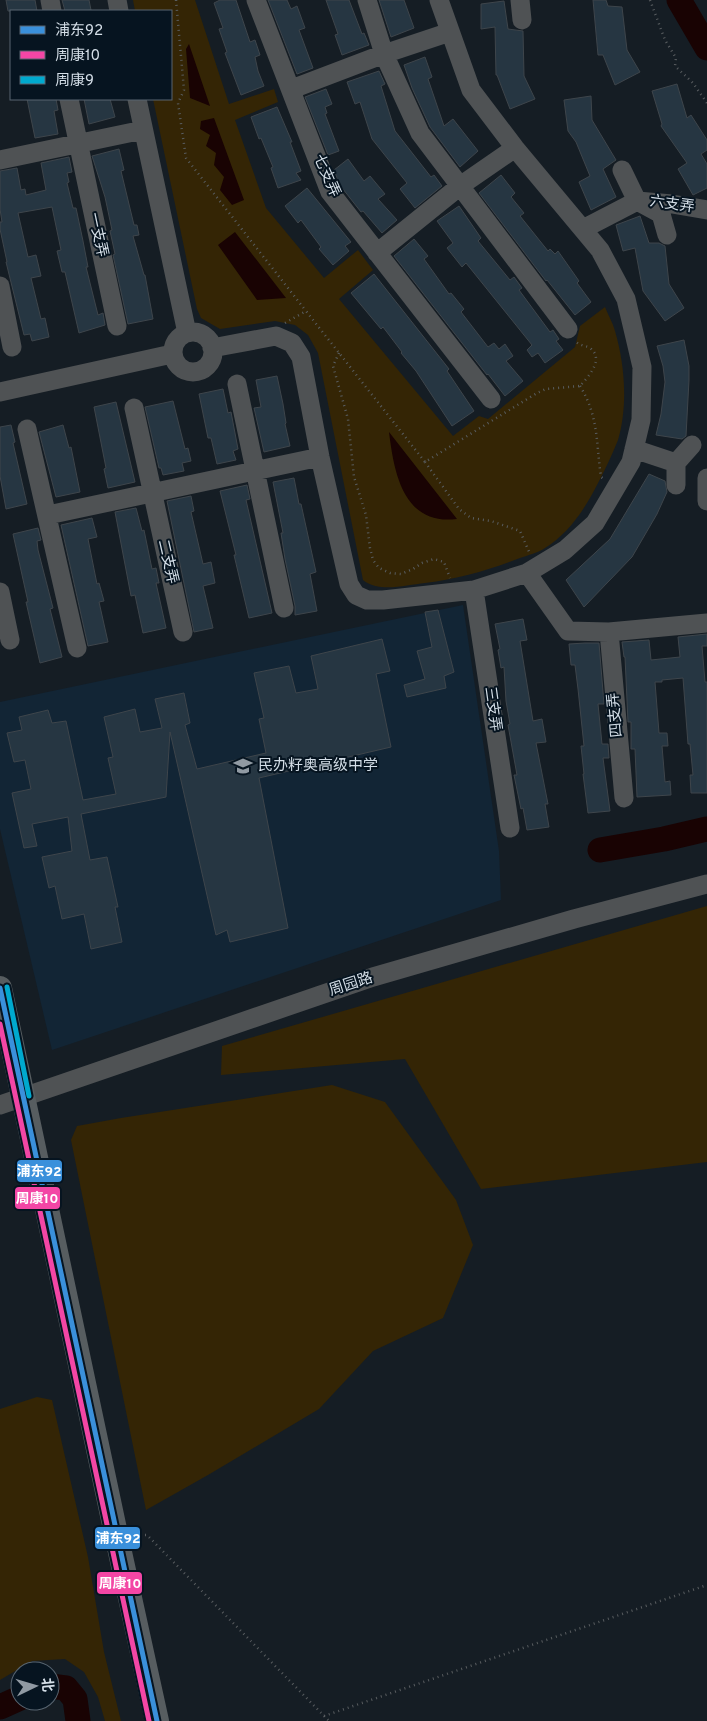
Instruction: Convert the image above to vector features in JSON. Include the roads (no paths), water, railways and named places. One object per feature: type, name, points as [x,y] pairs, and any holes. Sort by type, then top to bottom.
[{"type":"main road","points":[[0,988],[157,1721]]},
{"type":"street","name":"七支弄","points":[[256,0],[292,89],[330,192],[491,400]]},
{"type":"street","points":[[367,0],[384,54],[420,133],[568,329]]},
{"type":"street","points":[[520,0],[522,20]]},
{"type":"street","points":[[212,348],[276,336],[292,343],[301,358],[320,457],[349,584],[356,595],[367,600],[383,600],[474,590],[532,570],[566,550],[594,523],[631,462],[641,420],[642,367],[626,299],[600,250],[515,148],[470,90],[450,32],[444,1]]},
{"type":"street","points":[[292,89],[384,54],[450,32]]},
{"type":"street","name":"一支弄","points":[[69,100],[77,145],[117,326]]},
{"type":"street","points":[[137,100],[186,333]]},
{"type":"street","points":[[0,160],[143,130]]},
{"type":"street","points":[[377,253],[460,186],[515,148]]},
{"type":"street","name":"六支弄","points":[[622,170],[637,201],[662,214],[667,235]]},
{"type":"street","name":"六支弄","points":[[583,229],[637,201],[707,210]]},
{"type":"street","points":[[0,286],[12,347]]},
{"type":"street","points":[[186,333],[201,334],[210,341],[212,348],[212,359],[207,366],[198,372],[190,373],[180,369],[172,354],[174,345],[179,337],[186,333]]},
{"type":"street","points":[[0,392],[172,354]]},
{"type":"street","points":[[237,384],[284,608]]},
{"type":"street","name":"二支弄","points":[[134,408],[183,632]]},
{"type":"street","points":[[27,429],[77,648]]},
{"type":"street","points":[[676,485],[676,462],[692,445]]},
{"type":"street","points":[[634,449],[676,462]]},
{"type":"street","points":[[48,515],[320,457]]},
{"type":"street","points":[[707,478],[707,501]]},
{"type":"street","points":[[532,570],[568,631],[609,632],[707,623]]},
{"type":"street","name":"三支弄","points":[[474,590],[510,828]]},
{"type":"street","points":[[0,592],[10,640]]},
{"type":"street","name":"四支弄","points":[[609,632],[624,798]]},
{"type":"street","name":"周园路","points":[[0,1105],[373,977],[574,918],[707,884]]},
{"type":"waterway","points":[[679,0],[707,48]]},
{"type":"waterway","points":[[600,850],[664,839],[707,829]]},
{"type":"waterway","points":[[60,1687],[66,1688],[75,1699],[78,1721]]},
{"type":"waterway","points":[[0,1707],[10,1702]]},
{"type":"place","name":"民办籽奥高级中学","points":[[243,766]]}]
